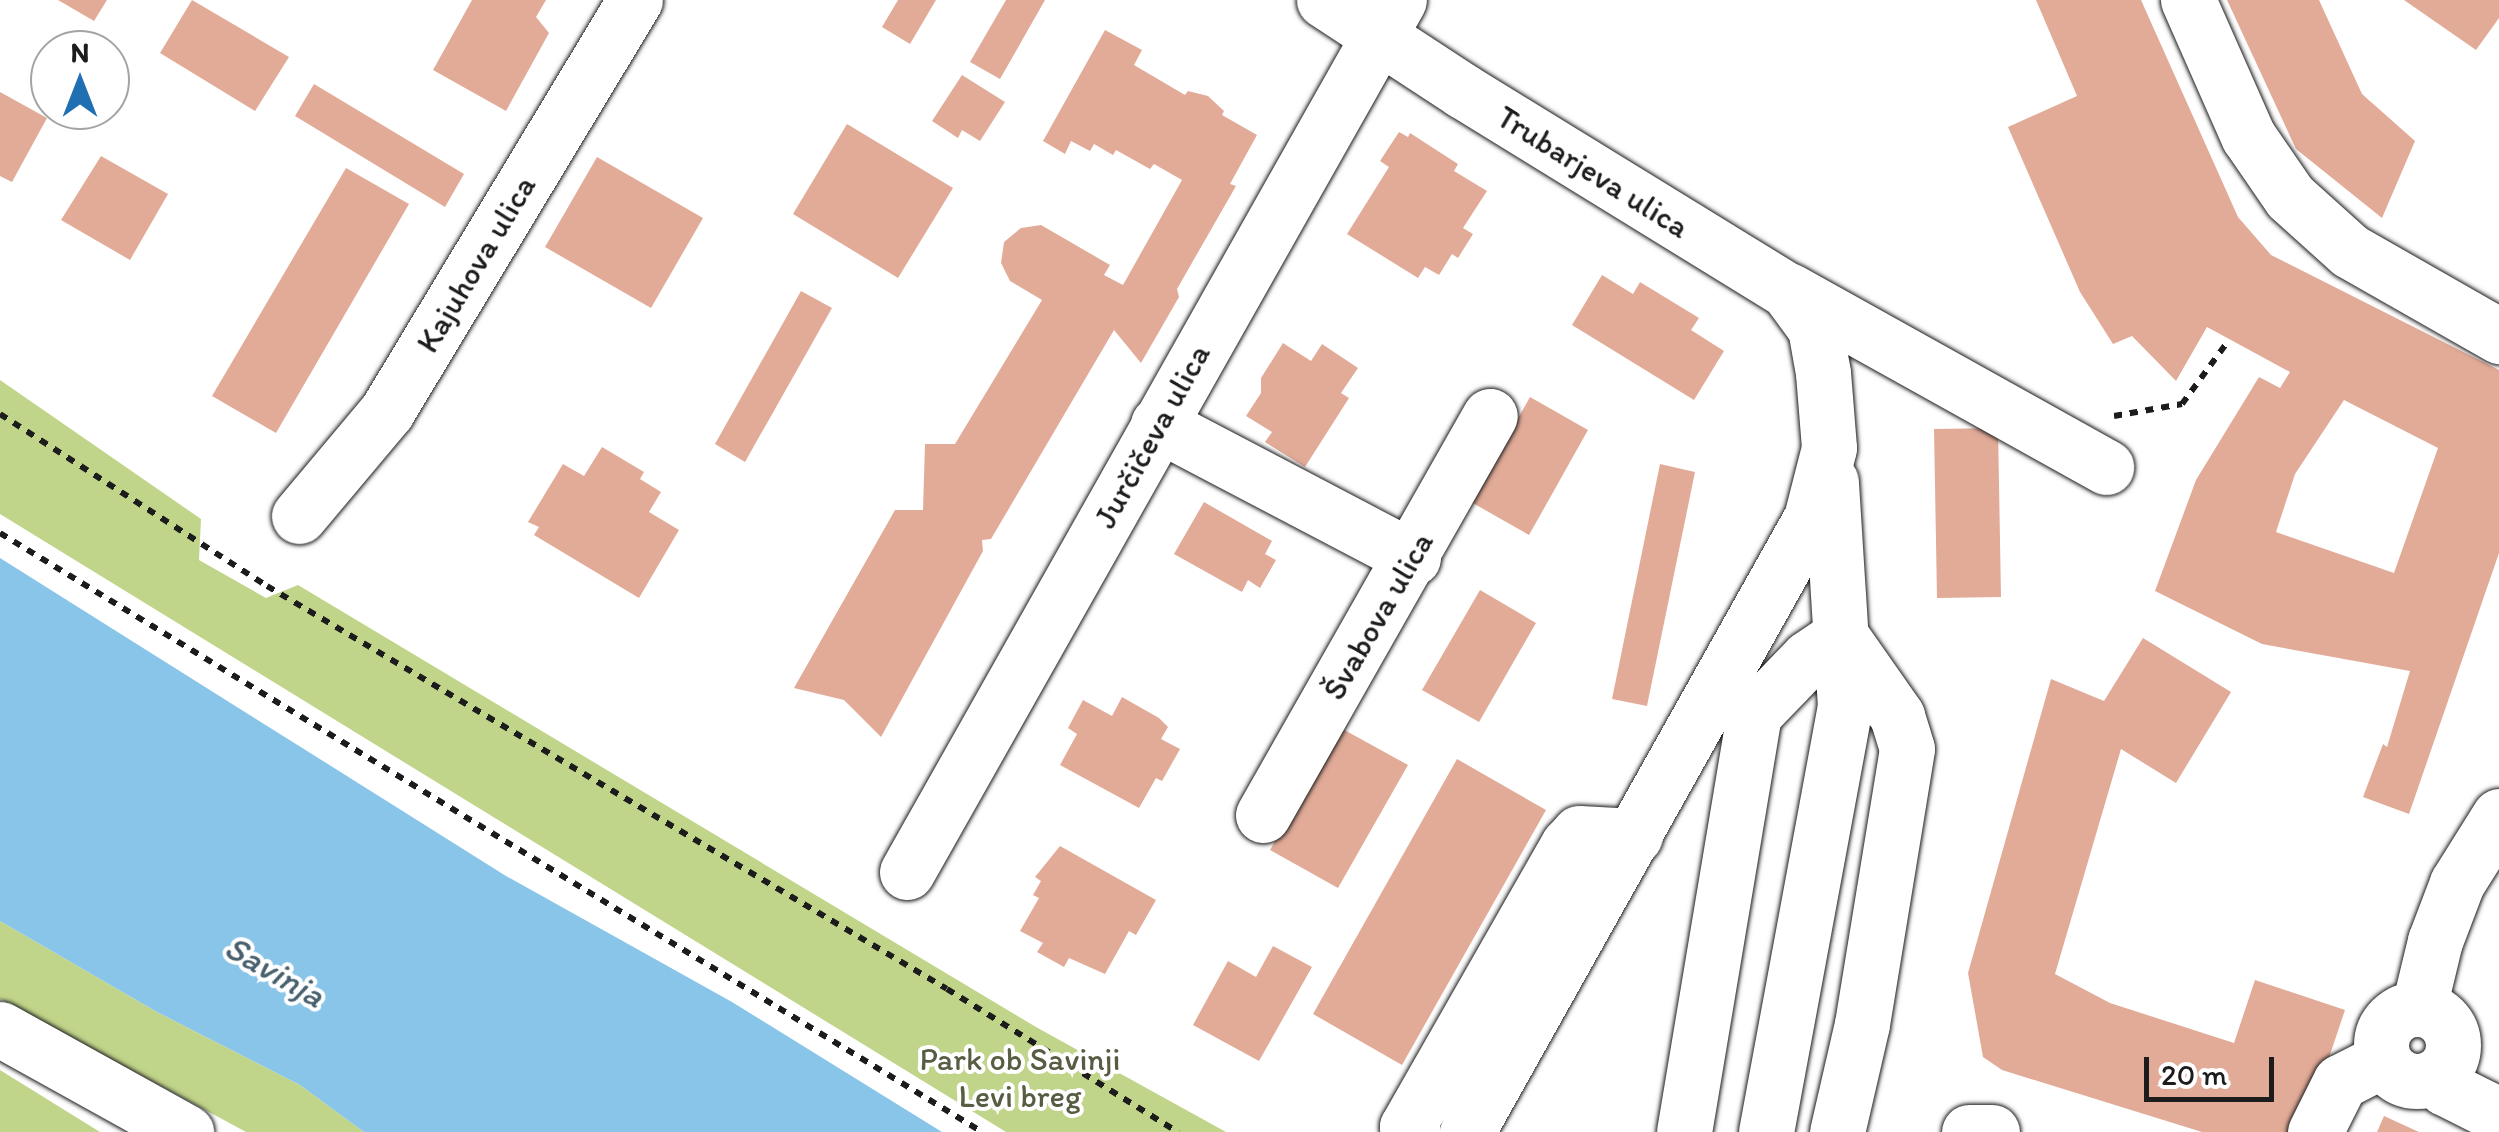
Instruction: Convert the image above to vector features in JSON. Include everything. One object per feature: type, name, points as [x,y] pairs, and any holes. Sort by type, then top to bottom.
[{"type":"street","name":"Kajuhova ulica","points":[[299,516],[387,411],[635,0]]},
{"type":"street","name":"Trubarjeva ulica","points":[[1324,0],[1389,18],[1787,290],[1815,328],[1829,448],[1845,706],[1766,1132]]},
{"type":"street","points":[[2188,0],[2248,136],[2290,196],[2350,251],[2499,336]]},
{"type":"street","name":"Jurčičeva ulica","points":[[907,872],[1389,18]]},
{"type":"street","points":[[1787,290],[2106,467]]},
{"type":"street","name":"Švabova ulica","points":[[1263,815],[1413,558],[1490,416]]},
{"type":"street","points":[[1158,424],[1413,558]]},
{"type":"street","points":[[1468,1132],[1811,518],[1829,448]]},
{"type":"street","points":[[1684,1132],[1754,714],[1808,658],[1841,636],[1897,716],[1906,750],[1862,1024],[1837,1132]]},
{"type":"street","points":[[2419,1007],[2434,942],[2457,884],[2499,816]]},
{"type":"street","points":[[1413,1132],[1407,1127],[1568,845],[1578,832],[1635,836]]},
{"type":"street","points":[[2419,1007],[2441,1017],[2453,1036],[2451,1060],[2435,1077],[2416,1082],[2396,1075],[2383,1060],[2381,1035],[2395,1014],[2419,1007]]},
{"type":"street","points":[[0,1029],[186,1132]]},
{"type":"street","points":[[2315,1132],[2340,1082],[2383,1060]]},
{"type":"street","points":[[2435,1077],[2446,1088],[2499,1115]]},
{"type":"street","points":[[1970,1132],[1992,1132]]},
{"type":"path","points":[[0,414],[267,586],[947,989],[1178,1132]]},
{"type":"path","points":[[0,533],[982,1132]]},
{"type":"green space","name":"Park ob Savinji Levi breg","points":[[0,380],[201,519],[199,560],[266,598],[298,585],[1036,1027],[1226,1132],[1006,1132],[0,514]]},
{"type":"green space","points":[[0,921],[157,1012],[300,1085],[364,1132],[246,1132],[0,999]]},
{"type":"green space","points":[[0,1070],[100,1132],[0,1132]]},
{"type":"water","name":"Savinja","points":[[0,558],[506,876],[732,1002],[942,1132],[364,1132],[300,1085],[157,1012],[0,921]]},
{"type":"building","points":[[58,0],[107,0],[94,21]]},
{"type":"building","points":[[192,0],[289,57],[255,111],[160,53]]},
{"type":"building","points":[[472,0],[546,0],[536,17],[549,33],[506,111],[433,70]]},
{"type":"building","points":[[898,0],[936,0],[910,44],[882,27]]},
{"type":"building","points":[[1006,0],[1045,0],[1000,79],[970,62]]},
{"type":"building","points":[[2036,0],[2141,0],[2238,217],[2271,255],[2499,370],[2499,553],[2409,814],[2363,797],[2383,744],[2387,747],[2410,671],[2262,644],[2155,591],[2196,480],[2259,377],[2280,388],[2290,372],[2207,327],[2176,381],[2132,336],[2113,344],[2080,292],[2008,127],[2077,96]],"holes":[[[2344,400],[2438,448],[2394,573],[2276,532],[2295,474]]]},
{"type":"building","points":[[2227,0],[2319,0],[2362,94],[2415,141],[2382,218],[2296,149]]},
{"type":"building","points":[[2404,0],[2499,0],[2499,18],[2476,50]]},
{"type":"building","points":[[1105,30],[1142,50],[1134,65],[1185,95],[1188,91],[1208,96],[1224,111],[1222,115],[1257,135],[1230,184],[1236,186],[1177,289],[1179,297],[1141,363],[1114,330],[991,539],[982,540],[983,551],[881,737],[844,700],[794,688],[895,510],[923,510],[925,444],[955,444],[1042,300],[1010,281],[1001,263],[1004,242],[1021,228],[1041,225],[1110,265],[1104,275],[1123,285],[1182,180],[1154,164],[1150,169],[1116,150],[1113,155],[1094,144],[1090,151],[1071,141],[1065,154],[1043,141]]},
{"type":"building","points":[[962,75],[1005,102],[980,141],[962,130],[958,138],[932,121]]},
{"type":"building","points":[[314,84],[464,174],[445,207],[295,116]]},
{"type":"building","points":[[0,92],[30,109],[30,130],[40,130],[12,182],[0,176]]},
{"type":"building","points":[[847,124],[953,188],[898,278],[793,214]]},
{"type":"building","points":[[1399,132],[1408,137],[1410,133],[1458,164],[1454,171],[1487,191],[1463,228],[1473,234],[1458,258],[1452,254],[1439,275],[1425,267],[1418,278],[1347,234],[1389,167],[1380,161]]},
{"type":"building","points":[[101,156],[168,194],[130,260],[61,220]]},
{"type":"building","points":[[597,157],[703,218],[651,308],[545,247]]},
{"type":"building","points":[[346,168],[409,204],[276,433],[212,396]]},
{"type":"building","points":[[1602,275],[1633,294],[1640,282],[1699,318],[1691,330],[1724,351],[1694,400],[1572,325]]},
{"type":"building","points":[[801,291],[832,308],[745,462],[715,444]]},
{"type":"building","points":[[1283,343],[1311,361],[1322,344],[1358,368],[1341,393],[1349,398],[1305,467],[1265,442],[1272,432],[1246,416],[1261,393],[1261,378]]},
{"type":"building","points":[[1530,397],[1588,430],[1529,535],[1471,502]]},
{"type":"building","points":[[1998,428],[2001,597],[1937,598],[1934,429]]},
{"type":"building","points":[[602,447],[644,472],[640,479],[661,492],[649,512],[679,530],[639,598],[534,535],[539,527],[528,522],[563,464],[584,476]]},
{"type":"building","points":[[1660,464],[1695,472],[1647,706],[1612,699]]},
{"type":"building","points":[[1204,502],[1272,541],[1265,554],[1276,560],[1260,588],[1248,580],[1242,592],[1174,554]]},
{"type":"building","points":[[1480,590],[1536,623],[1479,722],[1422,690]]},
{"type":"building","points":[[2143,638],[2231,692],[2176,783],[2121,749],[2055,974],[2110,1003],[2234,1043],[2255,980],[2345,1010],[2304,1132],[2202,1132],[2002,1070],[1983,1057],[1968,973],[2051,679],[2104,701]]},
{"type":"building","points":[[1122,697],[1159,718],[1168,727],[1161,739],[1180,749],[1162,781],[1156,778],[1139,808],[1060,765],[1077,734],[1068,728],[1083,700],[1112,716]]},
{"type":"building","points":[[1339,727],[1408,765],[1338,888],[1270,850]]},
{"type":"building","points":[[1457,759],[1546,810],[1402,1065],[1313,1014]]},
{"type":"building","points":[[1060,846],[1156,900],[1136,935],[1129,931],[1105,974],[1069,958],[1064,967],[1037,952],[1043,943],[1020,931],[1039,898],[1033,895],[1041,881],[1035,877]]},
{"type":"building","points":[[1273,946],[1312,967],[1259,1061],[1193,1025],[1228,961],[1256,977]]},
{"type":"building","points":[[2384,1116],[2419,1132],[2377,1132]]}]
